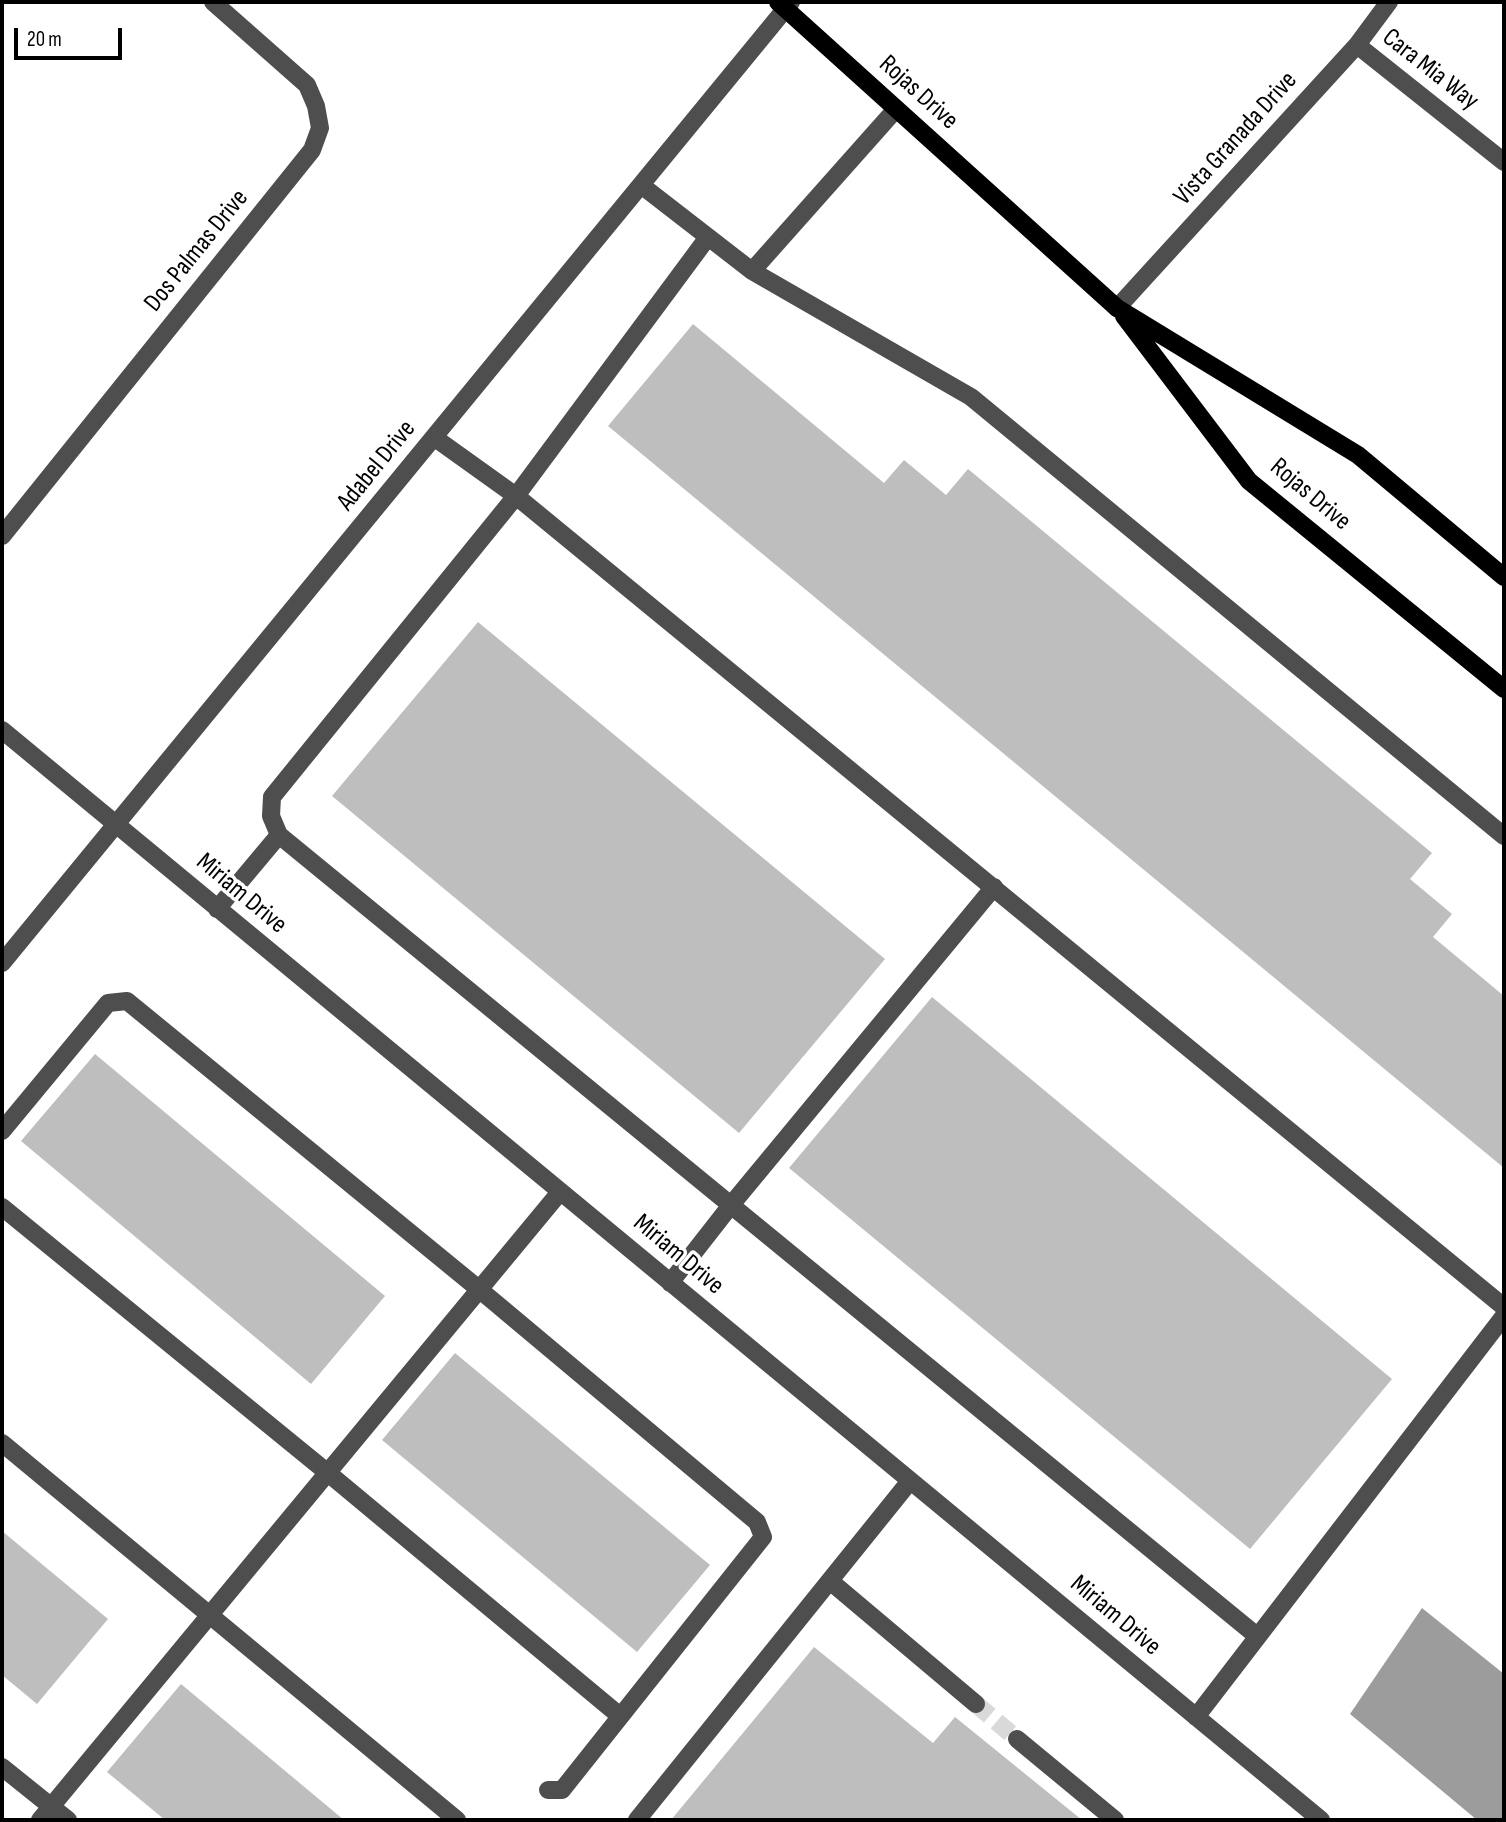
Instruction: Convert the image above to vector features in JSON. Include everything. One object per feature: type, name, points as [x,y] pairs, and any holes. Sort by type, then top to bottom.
[{"type":"main road","name":"Rojas Drive","points":[[785,4],[896,109],[1117,307],[1358,455],[1504,578]]},
{"type":"main road","name":"Rojas Drive","points":[[1117,307],[1249,481],[1504,689]]},
{"type":"street","name":"Dos Palmas Drive","points":[[2,536],[312,150],[320,128],[316,106],[307,85],[213,2]]},
{"type":"street","name":"Vista Granada Drive","points":[[1117,307],[1357,45],[1389,2]]},
{"type":"street","name":"Adabel Drive","points":[[2,963],[435,438],[785,4]]},
{"type":"street","name":"Cara Mia Way","points":[[1357,45],[1504,162]]},
{"type":"street","points":[[752,271],[896,109]]},
{"type":"street","points":[[640,185],[752,271],[971,397],[1504,836]]},
{"type":"street","points":[[708,237],[516,496],[272,797],[271,816],[279,835],[1258,1636]]},
{"type":"street","points":[[435,438],[516,496],[1504,1307]]},
{"type":"street","name":"Miriam Drive","points":[[2,730],[1196,1717],[1299,1813],[1321,1820]]},
{"type":"street","points":[[217,909],[279,835]]},
{"type":"street","points":[[670,1283],[731,1205],[994,887]]},
{"type":"street","points":[[2,1131],[108,1003],[127,1001],[480,1290],[757,1522],[762,1537],[562,1790],[548,1790]]},
{"type":"street","points":[[46,1813],[560,1192]]},
{"type":"street","points":[[2,1207],[620,1716]]},
{"type":"street","points":[[1196,1717],[1504,1316]]},
{"type":"street","points":[[2,1443],[457,1820]]},
{"type":"street","points":[[637,1820],[910,1481]]},
{"type":"street","points":[[830,1581],[976,1704]]},
{"type":"street","points":[[1017,1739],[1115,1820]]},
{"type":"street","points":[[2,1767],[46,1813],[68,1820]]},
{"type":"shaded area","points":[[1422,1608],[1504,1674],[1504,1820],[1477,1820],[1350,1714]]},
{"type":"building","points":[[693,324],[884,483],[904,460],[946,495],[968,469],[1432,853],[1410,879],[1452,914],[1433,937],[1504,996],[1504,1168],[608,426]]},
{"type":"building","points":[[478,622],[885,959],[739,1133],[332,796]]},
{"type":"building","points":[[932,997],[1392,1379],[1250,1549],[789,1168]]},
{"type":"building","points":[[95,1054],[385,1296],[311,1384],[21,1141]]},
{"type":"building","points":[[455,1353],[710,1565],[637,1652],[382,1440]]},
{"type":"building","points":[[2,1531],[108,1619],[37,1704],[2,1675]]},
{"type":"building","points":[[814,1647],[933,1743],[955,1717],[1082,1820],[671,1820]]},
{"type":"building","points":[[181,1684],[344,1820],[165,1820],[107,1772]]},
{"type":"tunnel","points":[[976,1704],[1017,1739]]}]
